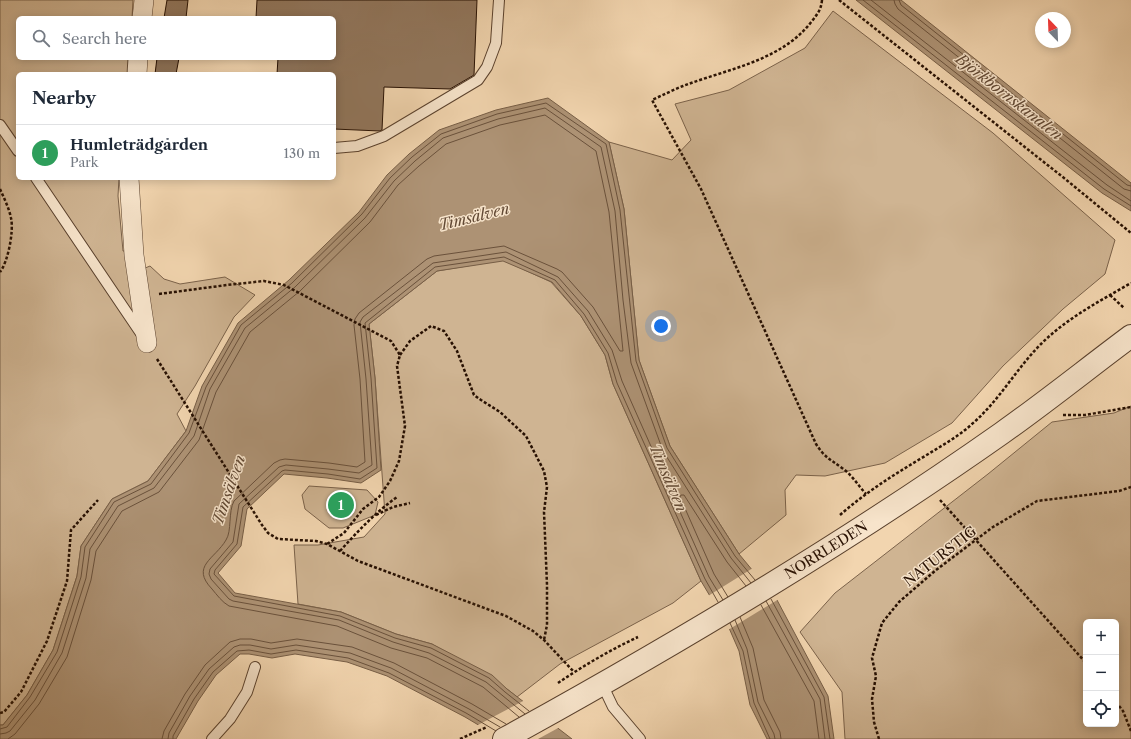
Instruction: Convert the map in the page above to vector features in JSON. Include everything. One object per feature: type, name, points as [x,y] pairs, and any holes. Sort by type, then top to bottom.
[{"type":"street","points":[[142,16],[144,0]]},
{"type":"street","points":[[136,72],[138,60]]},
{"type":"street","points":[[129,180],[134,255],[147,343]]},
{"type":"street","name":"NORRLEDEN","points":[[504,739],[699,628],[788,574],[926,485],[1027,415],[1131,336]]},
{"type":"lane","points":[[336,148],[357,146],[384,136],[478,80],[487,67],[496,43],[499,0]]},
{"type":"lane","points":[[0,125],[16,148]]},
{"type":"lane","points":[[37,180],[147,343]]},
{"type":"lane","points":[[212,739],[230,719],[247,692],[255,668]]},
{"type":"lane","points":[[602,684],[613,707],[640,739]]},
{"type":"path","points":[[822,0],[821,10],[804,32],[780,50],[755,61],[682,86],[652,100],[701,189],[816,444],[822,454],[851,476],[866,494]]},
{"type":"path","points":[[839,0],[1058,173],[1131,233]]},
{"type":"path","points":[[0,189],[11,219],[10,248],[3,269],[0,272]]},
{"type":"path","points":[[140,298],[173,292],[264,281],[284,285],[391,341],[400,355]]},
{"type":"path","points":[[836,518],[866,494],[949,441],[972,424],[990,407],[1041,344],[1060,327],[1073,317],[1131,283]]},
{"type":"path","points":[[1110,295],[1124,308]]},
{"type":"path","points":[[327,544],[344,532],[363,509],[379,497],[390,481],[399,461],[405,426],[397,366],[400,355],[410,341],[431,326],[444,331],[457,350],[474,395],[512,421],[526,436],[544,471],[547,487],[544,512],[547,625],[544,640]]},
{"type":"path","points":[[147,343],[262,525],[268,532],[278,539],[316,541],[327,544],[358,561],[506,616],[533,631],[544,640],[574,672]]},
{"type":"path","points":[[1027,415],[1085,415],[1131,407]]},
{"type":"path","points":[[926,485],[1083,660]]},
{"type":"path","name":"NATURSTIG","points":[[879,739],[872,699],[876,676],[872,658],[882,623],[899,602],[936,570],[976,540],[1006,519],[1037,501],[1119,491],[1131,487]]},
{"type":"path","points":[[340,550],[376,515],[380,509],[397,497]]},
{"type":"path","points":[[0,713],[4,712],[21,692],[47,641],[67,581],[71,530],[98,500]]},
{"type":"path","points":[[376,515],[392,507],[410,503]]},
{"type":"path","points":[[1119,706],[1123,711],[1131,731]]},
{"type":"path","points":[[460,739],[474,733]]},
{"type":"shaded area","points":[[0,0],[133,0],[132,16],[16,16],[16,60],[128,60],[127,72],[16,72],[16,180],[119,180],[118,196],[123,251],[132,251],[133,273],[150,266],[164,279],[180,284],[225,277],[255,295],[234,317],[195,386],[177,414],[186,431],[148,481],[112,499],[81,546],[77,576],[53,650],[27,695],[3,725],[0,725]]},
{"type":"shaded area","points":[[833,11],[993,133],[1115,240],[1105,274],[1063,309],[1003,366],[952,423],[885,463],[825,476],[796,475],[785,490],[786,515],[739,554],[670,446],[639,360],[624,209],[609,142],[672,160],[691,140],[675,104],[729,90],[805,48]]},
{"type":"shaded area","points":[[503,260],[551,282],[581,316],[605,355],[613,384],[701,581],[673,603],[560,664],[517,697],[507,689],[432,644],[396,634],[341,612],[298,604],[294,545],[318,545],[364,537],[385,514],[375,378],[369,324],[437,271]]},
{"type":"shaded area","points":[[1131,406],[1131,739],[845,739],[842,692],[800,632],[835,593],[988,474],[1052,422],[1114,413]]},
{"type":"shaded area","points":[[309,486],[367,490],[378,502],[375,515],[343,528],[329,528],[305,509],[302,495]]},
{"type":"water","name":"Björkbornskanalen","points":[[856,0],[901,0],[1131,183],[1131,211],[1102,193]]},
{"type":"water","name":"Timsälven","points":[[548,98],[609,142],[624,209],[639,360],[670,446],[739,554],[777,600],[828,696],[834,739],[767,739],[750,705],[739,651],[729,628],[701,581],[613,384],[605,355],[581,316],[552,282],[503,261],[437,271],[369,324],[375,378],[381,470],[361,483],[284,474],[247,509],[241,546],[218,573],[235,593],[341,612],[396,634],[432,644],[492,675],[507,689],[572,739],[502,739],[465,717],[387,676],[347,662],[295,654],[272,658],[240,654],[216,675],[198,701],[176,739],[0,739],[0,725],[3,725],[27,695],[53,650],[77,576],[81,546],[112,499],[148,481],[186,431],[202,386],[238,323],[289,280],[359,212],[387,175],[409,154],[439,130],[496,110]]},
{"type":"pier","points":[[753,568],[779,599],[728,630],[708,596]]},
{"type":"pier","points":[[525,700],[560,727],[538,739],[498,739],[476,726]]},
{"type":"building","points":[[167,0],[188,0],[186,16],[164,16]]},
{"type":"building","points":[[257,0],[477,0],[474,75],[450,89],[384,87],[382,130],[336,129],[336,72],[277,72],[278,60],[336,60],[336,16],[256,16]]},
{"type":"building","points":[[157,60],[179,60],[176,72],[155,72]]},
{"type":"place","name":"Humleträdgården","points":[[341,505]]}]
